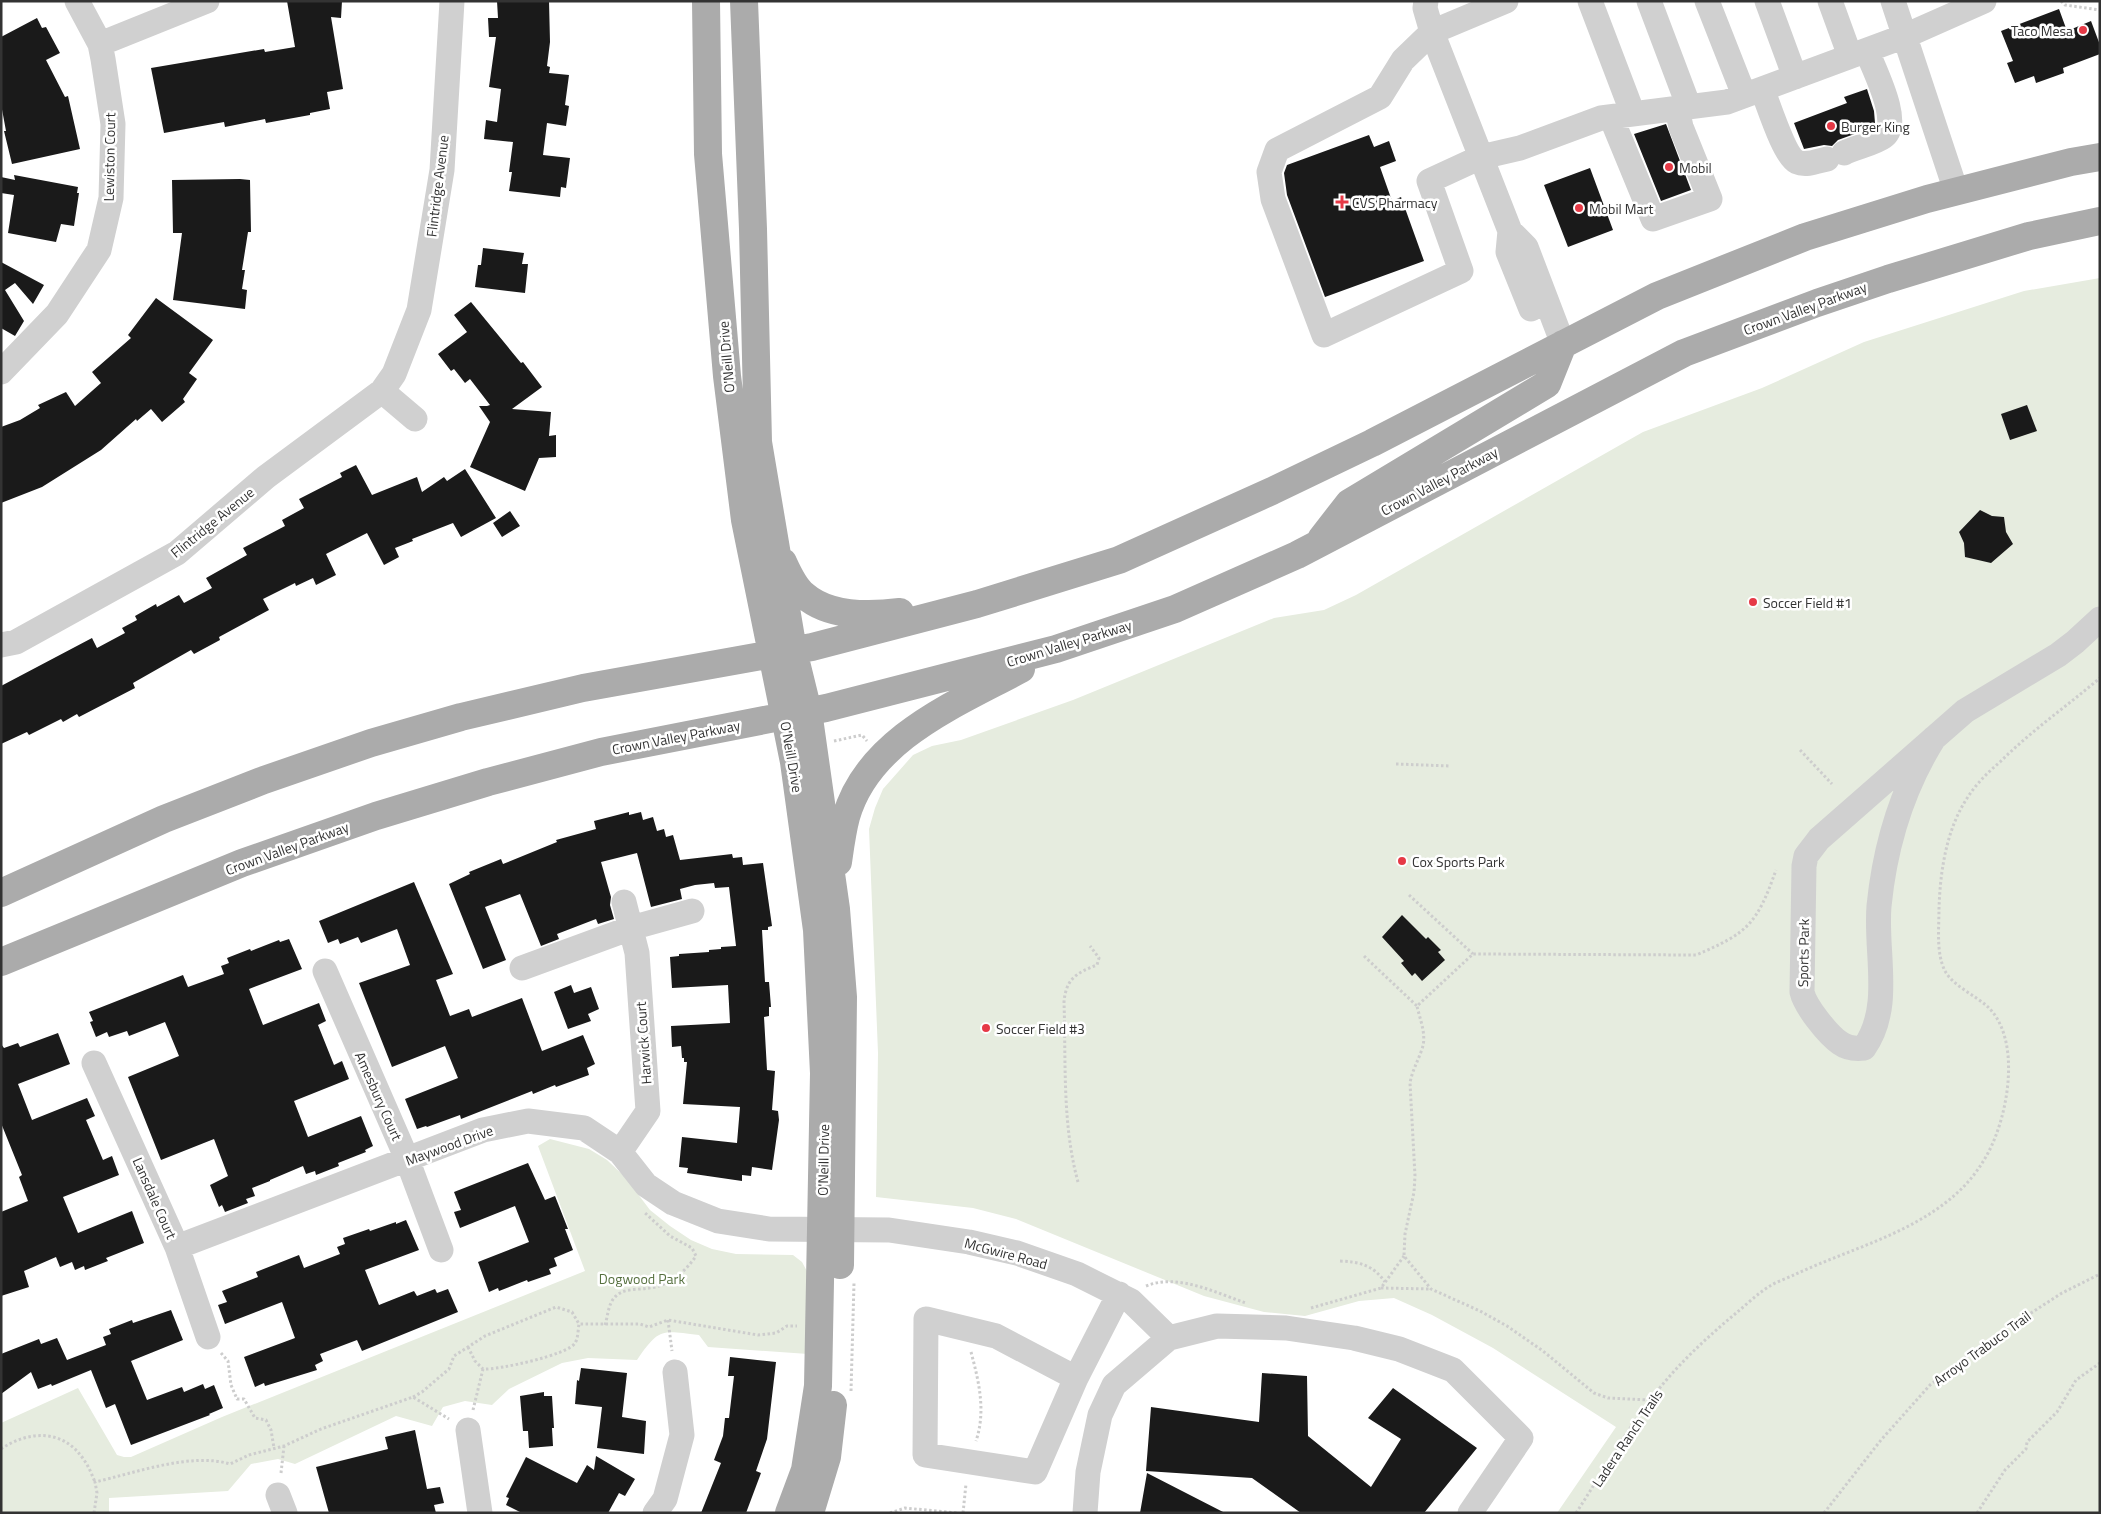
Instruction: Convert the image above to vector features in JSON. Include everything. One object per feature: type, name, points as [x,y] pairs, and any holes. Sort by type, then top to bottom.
[{"type":"main road","name":"O'Neill Drive","points":[[706,1],[708,154],[727,376],[744,520],[782,652],[797,714],[836,909],[843,997],[832,1230],[820,1324],[818,1386],[805,1470],[789,1513]]},
{"type":"main road","name":"O'Neill Drive","points":[[744,1],[753,229],[758,442],[775,545],[782,652]]},
{"type":"main road","points":[[1,893],[164,819],[264,780],[371,743],[461,717],[583,688],[812,647],[977,604],[1119,560],[1330,463],[1656,296],[1805,237],[1956,191],[2071,162],[2100,157]]},
{"type":"main road","name":"Crown Valley Parkway","points":[[1,962],[242,863],[376,816],[488,782],[602,752],[797,714],[1056,649],[1175,609],[1317,544],[1684,353],[1888,278],[2021,239],[2100,221]]},
{"type":"main road","points":[[1317,544],[1349,502],[1546,384],[1556,348]]},
{"type":"main road","points":[[775,545],[789,575],[803,594],[821,606],[844,612],[867,614],[977,604]]},
{"type":"main road","points":[[836,909],[838,862],[846,817],[864,780],[887,750],[933,717],[1056,649]]},
{"type":"main road","name":"O'Neill Drive","points":[[797,714],[794,762],[817,930],[832,1230],[834,1393],[827,1457],[810,1513]]},
{"type":"street","name":"Lewiston Court","points":[[1,372],[57,314],[99,250],[111,198],[112,124],[100,44],[77,1]]},
{"type":"street","points":[[100,44],[208,1]]},
{"type":"street","name":"Flintridge Avenue","points":[[1,645],[16,642],[177,553],[266,477],[382,391],[394,374],[419,310],[442,170],[452,1]]},
{"type":"street","points":[[1426,1],[1424,8],[1432,32],[1480,158],[1510,231],[1526,247],[1556,348]]},
{"type":"street","points":[[1506,1],[1432,32],[1403,60],[1380,97],[1277,150],[1269,172],[1273,199],[1324,335],[1461,271],[1429,181],[1480,158],[1520,148],[1601,118],[1727,102],[1906,36],[1955,7],[1984,1]]},
{"type":"street","points":[[1590,1],[1653,219],[1710,199],[1681,127],[1683,108],[1649,1]]},
{"type":"street","points":[[1707,1],[1753,92],[1774,119],[1782,141],[1791,157],[1796,162],[1807,164],[1835,156],[1884,137],[1890,128],[1891,118],[1887,103],[1876,76],[1859,54],[1830,1]]},
{"type":"street","points":[[1767,1],[1795,77]]},
{"type":"street","points":[[1893,1],[1956,191]]},
{"type":"street","points":[[382,391],[415,419]]},
{"type":"street","name":"Sports Park","points":[[1934,738],[1918,762],[1902,800],[1888,852],[1879,908],[1881,987],[1878,1018],[1864,1048],[1849,1047],[1841,1044],[1809,1009],[1802,992],[1806,856],[1819,839],[1934,738],[1981,700],[2058,655],[2100,619]]},
{"type":"street","name":"Harwick Court","points":[[620,1152],[648,1111],[637,953],[624,902]]},
{"type":"street","points":[[522,968],[631,928],[692,911]]},
{"type":"street","name":"Amesbury Court","points":[[325,971],[407,1159],[441,1250]]},
{"type":"street","name":"Lansdale Court","points":[[94,1063],[177,1247],[208,1337]]},
{"type":"street","name":"Maywood Drive","points":[[177,1247],[483,1130],[528,1121],[584,1128],[620,1152],[646,1185],[673,1203],[718,1220],[769,1229],[832,1230]]},
{"type":"street","name":"McGwire Road","points":[[832,1230],[889,1230],[970,1242],[1017,1253],[1130,1292],[1131,1301],[1169,1338]]},
{"type":"street","points":[[1076,1378],[996,1336],[974,1329],[926,1319],[925,1455],[1035,1472],[1076,1378],[1130,1292]]},
{"type":"street","points":[[1085,1513],[1088,1472],[1100,1415],[1114,1385],[1169,1338],[1217,1326],[1286,1328],[1354,1338],[1399,1349],[1453,1370],[1522,1438],[1470,1513]]},
{"type":"street","points":[[655,1513],[664,1499],[682,1435],[675,1372]]},
{"type":"street","points":[[468,1430],[480,1513]]},
{"type":"path","points":[[2061,1],[2065,5],[2100,10]]},
{"type":"path","name":"Ladera Ranch Trails","points":[[1576,1513],[1650,1400],[1670,1376],[1715,1331],[1770,1286],[1831,1257],[1908,1227],[1944,1205],[1962,1190],[1976,1173],[1996,1138],[2007,1096],[2008,1064],[2005,1041],[1991,1010],[1949,978],[1941,962],[1939,941],[1941,876],[1955,822],[1964,802],[1985,776],[2021,741],[2100,678]]},
{"type":"path","points":[[832,738],[833,741],[862,735],[870,744]]},
{"type":"path","points":[[1800,750],[1832,784]]},
{"type":"path","points":[[1396,764],[1450,766]]},
{"type":"path","points":[[1409,895],[1474,954],[1696,955],[1722,944],[1742,932],[1762,908],[1776,870]]},
{"type":"path","points":[[1078,1182],[1070,1155],[1067,1123],[1064,1002],[1069,981],[1078,974],[1097,965],[1099,958],[1090,946]]},
{"type":"path","points":[[1417,1006],[1474,954]]},
{"type":"path","points":[[1364,956],[1417,1006],[1424,1033],[1423,1043],[1412,1071],[1410,1083],[1415,1176],[1414,1192],[1405,1234],[1404,1256],[1381,1288]]},
{"type":"path","points":[[606,1325],[611,1302],[617,1295],[627,1290],[652,1288],[670,1282],[689,1266],[696,1256],[692,1248],[670,1236],[641,1207]]},
{"type":"path","points":[[1404,1256],[1431,1289]]},
{"type":"path","points":[[1340,1261],[1364,1264],[1374,1268],[1385,1282]]},
{"type":"path","name":"Arroyo Trabuco Trail","points":[[1824,1513],[1881,1440],[1930,1385],[1983,1344],[2062,1293],[2100,1274]]},
{"type":"path","points":[[1130,1292],[1162,1282],[1177,1282],[1196,1286],[1251,1305]]},
{"type":"path","points":[[1308,1308],[1381,1288],[1431,1289],[1480,1311],[1507,1326],[1542,1351],[1594,1393],[1608,1398],[1650,1400]]},
{"type":"path","points":[[95,1482],[182,1462],[217,1460],[230,1464],[249,1454],[284,1446],[321,1429],[413,1397],[422,1392],[448,1369],[454,1356],[485,1336],[556,1307],[572,1312],[580,1324],[576,1343],[570,1349],[521,1364],[483,1369]]},
{"type":"path","points":[[668,1320],[675,1372]]},
{"type":"path","points":[[580,1324],[640,1324],[649,1327],[668,1320],[758,1335],[776,1333],[787,1326],[820,1324]]},
{"type":"path","points":[[963,1513],[968,1462],[978,1435],[982,1414],[980,1391],[970,1345],[974,1329]]},
{"type":"path","points":[[208,1337],[228,1361],[230,1385],[237,1398],[244,1399],[255,1418],[266,1420],[271,1430],[274,1448]]},
{"type":"path","points":[[468,1347],[475,1360],[483,1369]]},
{"type":"path","points":[[1977,1513],[2005,1470],[2026,1449],[2027,1442],[2057,1412],[2076,1380],[2100,1363]]},
{"type":"path","points":[[413,1397],[468,1430],[483,1369]]},
{"type":"path","points":[[1,1449],[14,1440],[34,1435],[65,1440],[85,1460],[95,1482],[97,1494],[94,1513]]},
{"type":"path","points":[[890,1513],[905,1508],[957,1513]]},
{"type":"green space","name":"Cox Sports Park","points":[[2100,278],[2100,1513],[1557,1513],[1616,1427],[1493,1348],[1432,1315],[1394,1298],[1359,1301],[1305,1316],[1264,1312],[1204,1296],[1016,1219],[973,1208],[876,1197],[878,1053],[869,829],[883,789],[913,755],[932,746],[961,740],[1073,700],[1274,618],[1324,610],[1356,595],[1643,432],[1762,388],[1864,342],[2024,291]]},
{"type":"green space","name":"Dogwood Park","points":[[550,1139],[589,1149],[607,1160],[625,1177],[650,1210],[691,1240],[712,1249],[736,1254],[793,1255],[802,1262],[809,1275],[808,1354],[708,1347],[699,1335],[669,1332],[662,1334],[651,1342],[637,1360],[588,1358],[562,1363],[509,1389],[492,1405],[465,1401],[443,1407],[432,1426],[396,1416],[295,1464],[278,1459],[251,1464],[228,1491],[109,1498],[109,1513],[1,1513],[1,1423],[78,1388],[117,1455],[131,1457],[222,1417],[585,1271],[538,1146]]},
{"type":"building","points":[[287,1],[342,1],[341,18],[331,17],[343,89],[327,92],[330,109],[310,113],[310,115],[266,123],[265,119],[225,127],[224,122],[164,133],[151,68],[264,49],[265,52],[295,47]]},
{"type":"building","points":[[497,1],[549,1],[550,42],[547,66],[550,67],[549,73],[569,75],[565,105],[569,106],[566,126],[547,123],[543,155],[570,158],[566,188],[561,187],[560,197],[509,191],[512,172],[509,172],[513,142],[484,139],[486,120],[497,122],[501,89],[489,87],[496,37],[489,37],[488,18],[498,18]]},
{"type":"building","points":[[2059,9],[2067,31],[2091,21],[2100,45],[2100,54],[2063,68],[2064,73],[2036,83],[2034,76],[2015,83],[2007,63],[2013,61],[2001,31]]},
{"type":"building","points":[[37,18],[42,28],[46,27],[60,53],[46,60],[65,97],[68,96],[80,149],[12,164],[4,131],[6,131],[1,104],[1,37]]},
{"type":"building","name":"Burger King","points":[[1867,89],[1874,111],[1875,123],[1859,129],[1860,132],[1838,140],[1832,146],[1824,145],[1804,149],[1794,123],[1847,103],[1844,97]]},
{"type":"building","points":[[1666,124],[1691,190],[1661,201],[1634,134]]},
{"type":"building","name":"CVS Pharmacy","points":[[1369,135],[1374,147],[1389,141],[1396,161],[1380,167],[1392,201],[1401,197],[1424,261],[1325,297],[1287,195],[1284,173],[1287,165]]},
{"type":"building","name":"Mobil Mart","points":[[1590,168],[1613,230],[1568,247],[1544,185]]},
{"type":"building","points":[[14,175],[78,187],[77,193],[79,193],[74,226],[61,224],[56,242],[8,233],[14,195],[1,193],[1,177],[15,180]]},
{"type":"building","points":[[172,180],[250,180],[251,232],[248,232],[242,270],[245,270],[242,289],[247,290],[245,309],[173,300],[182,233],[173,233]]},
{"type":"building","points":[[483,248],[524,253],[522,264],[528,264],[525,293],[475,287]]},
{"type":"building","points":[[1,262],[44,285],[33,304],[15,283],[5,290],[24,321],[15,336],[1,328]]},
{"type":"building","points":[[156,298],[213,340],[189,373],[197,379],[183,399],[185,402],[162,422],[151,409],[137,421],[136,419],[101,450],[42,487],[1,503],[1,427],[20,420],[40,408],[38,405],[66,392],[75,406],[101,383],[92,372],[131,338],[128,335]]},
{"type":"building","points":[[471,302],[542,387],[512,409],[551,412],[549,436],[556,435],[556,457],[539,458],[525,491],[470,467],[490,422],[479,406],[490,405],[470,379],[465,383],[454,369],[451,371],[438,354],[467,332],[454,315]]},
{"type":"building","points":[[2027,405],[2037,431],[2010,440],[2001,414]]},
{"type":"building","points":[[356,465],[372,495],[417,477],[422,492],[444,477],[447,481],[465,469],[496,518],[461,537],[453,523],[412,539],[413,541],[395,548],[399,557],[384,565],[367,533],[326,554],[336,575],[316,585],[313,578],[296,586],[295,583],[263,599],[269,610],[219,637],[220,640],[194,654],[191,650],[133,683],[135,688],[79,717],[77,714],[63,722],[61,719],[29,735],[27,732],[1,744],[1,686],[92,638],[97,648],[125,633],[122,628],[137,620],[135,616],[156,604],[157,607],[179,595],[184,603],[212,588],[206,578],[247,555],[243,548],[285,526],[282,520],[304,508],[299,499],[342,477],[340,473]]},
{"type":"building","points":[[1980,510],[1992,516],[2004,517],[2006,532],[2013,544],[1991,563],[1965,557],[1964,543],[1959,532]]},
{"type":"building","points":[[510,511],[520,526],[502,537],[493,523]]},
{"type":"building","points":[[629,812],[629,815],[641,812],[643,820],[653,817],[657,831],[664,829],[666,837],[673,835],[680,860],[732,854],[733,858],[742,857],[743,865],[763,863],[772,926],[768,927],[768,930],[762,930],[765,982],[769,982],[771,1007],[769,1007],[769,1016],[764,1017],[767,1070],[775,1071],[772,1110],[778,1111],[779,1120],[772,1170],[752,1167],[751,1176],[742,1175],[742,1181],[687,1173],[688,1168],[679,1167],[682,1137],[737,1143],[740,1107],[683,1104],[687,1062],[684,1062],[684,1058],[682,1058],[681,1046],[672,1047],[671,1026],[730,1023],[728,985],[672,988],[670,957],[736,946],[729,887],[715,888],[714,883],[695,885],[680,889],[682,899],[651,907],[637,853],[601,862],[611,897],[610,905],[614,919],[598,924],[596,919],[557,934],[559,939],[541,946],[520,894],[485,907],[506,960],[483,969],[449,884],[470,874],[469,872],[501,859],[503,864],[557,842],[556,840],[596,829],[594,821]]},
{"type":"building","points":[[414,882],[453,974],[436,980],[450,1016],[469,1009],[472,1017],[522,998],[542,1051],[583,1035],[595,1064],[587,1068],[589,1075],[533,1094],[532,1091],[461,1119],[460,1115],[417,1129],[405,1099],[458,1078],[445,1046],[392,1067],[359,983],[410,965],[397,929],[361,943],[358,937],[340,944],[338,939],[328,943],[319,921]]},
{"type":"building","points":[[1402,915],[1426,939],[1428,937],[1441,950],[1438,952],[1445,960],[1422,981],[1415,973],[1412,976],[1401,963],[1404,961],[1382,937]]},
{"type":"building","points":[[289,939],[302,969],[249,989],[263,1025],[319,1003],[326,1021],[318,1025],[334,1065],[342,1061],[349,1079],[294,1101],[308,1137],[361,1116],[373,1146],[365,1150],[366,1152],[338,1163],[339,1166],[316,1175],[315,1171],[306,1174],[303,1166],[252,1188],[255,1196],[246,1199],[248,1203],[225,1212],[222,1205],[219,1207],[210,1185],[228,1176],[214,1139],[161,1160],[128,1077],[179,1056],[165,1022],[129,1036],[127,1031],[109,1037],[107,1032],[96,1037],[90,1022],[93,1021],[89,1012],[183,975],[188,987],[224,974],[221,966],[229,963],[227,958],[279,940],[280,942]]},
{"type":"building","points":[[571,985],[574,993],[591,987],[599,1009],[588,1014],[591,1021],[568,1029],[554,992]]},
{"type":"building","points":[[58,1033],[70,1064],[18,1084],[32,1120],[87,1098],[95,1116],[86,1120],[103,1160],[112,1156],[119,1175],[63,1197],[78,1233],[132,1211],[144,1243],[106,1258],[108,1261],[85,1270],[84,1266],[75,1270],[72,1262],[60,1267],[56,1257],[24,1271],[29,1287],[1,1296],[1,1212],[28,1201],[19,1177],[22,1175],[1,1123],[1,1044],[4,1048],[18,1043],[20,1047]]},
{"type":"building","points":[[528,1163],[545,1200],[555,1196],[568,1229],[565,1229],[573,1250],[554,1258],[557,1266],[549,1269],[551,1274],[528,1282],[527,1280],[499,1291],[498,1288],[489,1292],[478,1262],[529,1242],[515,1206],[460,1228],[454,1212],[461,1210],[454,1192]]},
{"type":"building","points":[[406,1220],[419,1250],[365,1270],[379,1305],[414,1291],[417,1296],[435,1289],[437,1293],[448,1289],[458,1312],[362,1351],[357,1340],[320,1354],[323,1361],[315,1365],[317,1370],[265,1386],[264,1383],[255,1387],[244,1357],[295,1338],[282,1302],[225,1324],[218,1305],[227,1302],[222,1291],[258,1277],[256,1272],[299,1255],[304,1268],[340,1254],[337,1247],[345,1244],[343,1238],[369,1229],[370,1231]]},
{"type":"building","points":[[171,1310],[183,1340],[131,1361],[147,1400],[182,1387],[184,1392],[203,1384],[205,1389],[214,1385],[223,1408],[210,1415],[131,1445],[115,1404],[106,1408],[91,1370],[52,1386],[51,1384],[38,1389],[31,1372],[1,1394],[1,1354],[39,1339],[41,1344],[57,1338],[67,1360],[106,1345],[103,1337],[111,1334],[109,1329],[132,1320],[133,1323]]},
{"type":"building","points":[[730,1357],[776,1362],[767,1439],[756,1471],[761,1473],[746,1513],[701,1513],[721,1463],[714,1460],[723,1436],[725,1418],[729,1418],[734,1376],[728,1376]]},
{"type":"building","points":[[581,1368],[627,1373],[622,1417],[646,1421],[644,1454],[597,1448],[602,1407],[575,1404],[577,1380],[579,1381]]},
{"type":"building","points":[[1262,1373],[1307,1376],[1308,1436],[1371,1487],[1401,1439],[1368,1418],[1393,1388],[1477,1448],[1424,1513],[1301,1513],[1252,1478],[1146,1471],[1151,1407],[1259,1422]]},
{"type":"building","points":[[544,1392],[544,1396],[552,1396],[553,1446],[529,1448],[528,1431],[523,1431],[520,1396]]},
{"type":"building","points":[[415,1430],[427,1489],[440,1487],[444,1503],[434,1505],[436,1513],[329,1513],[316,1467],[388,1449],[385,1437]]},
{"type":"building","points":[[596,1456],[635,1479],[625,1496],[619,1493],[608,1513],[522,1513],[506,1505],[509,1498],[506,1497],[526,1457],[577,1483],[587,1465],[594,1470]]},
{"type":"building","points":[[1147,1473],[1225,1513],[1140,1513]]},
{"type":"place","name":"Taco Mesa","points":[[2083,30]]},
{"type":"place","name":"Burger King","points":[[1831,126]]},
{"type":"place","name":"Mobil","points":[[1669,167]]},
{"type":"place","name":"CVS Pharmacy","points":[[1342,202]]},
{"type":"place","name":"Mobil Mart","points":[[1579,208]]},
{"type":"place","name":"Soccer Field #1","points":[[1753,602]]},
{"type":"place","name":"Cox Sports Park","points":[[1402,861]]},
{"type":"place","name":"Soccer Field #3","points":[[986,1028]]}]
